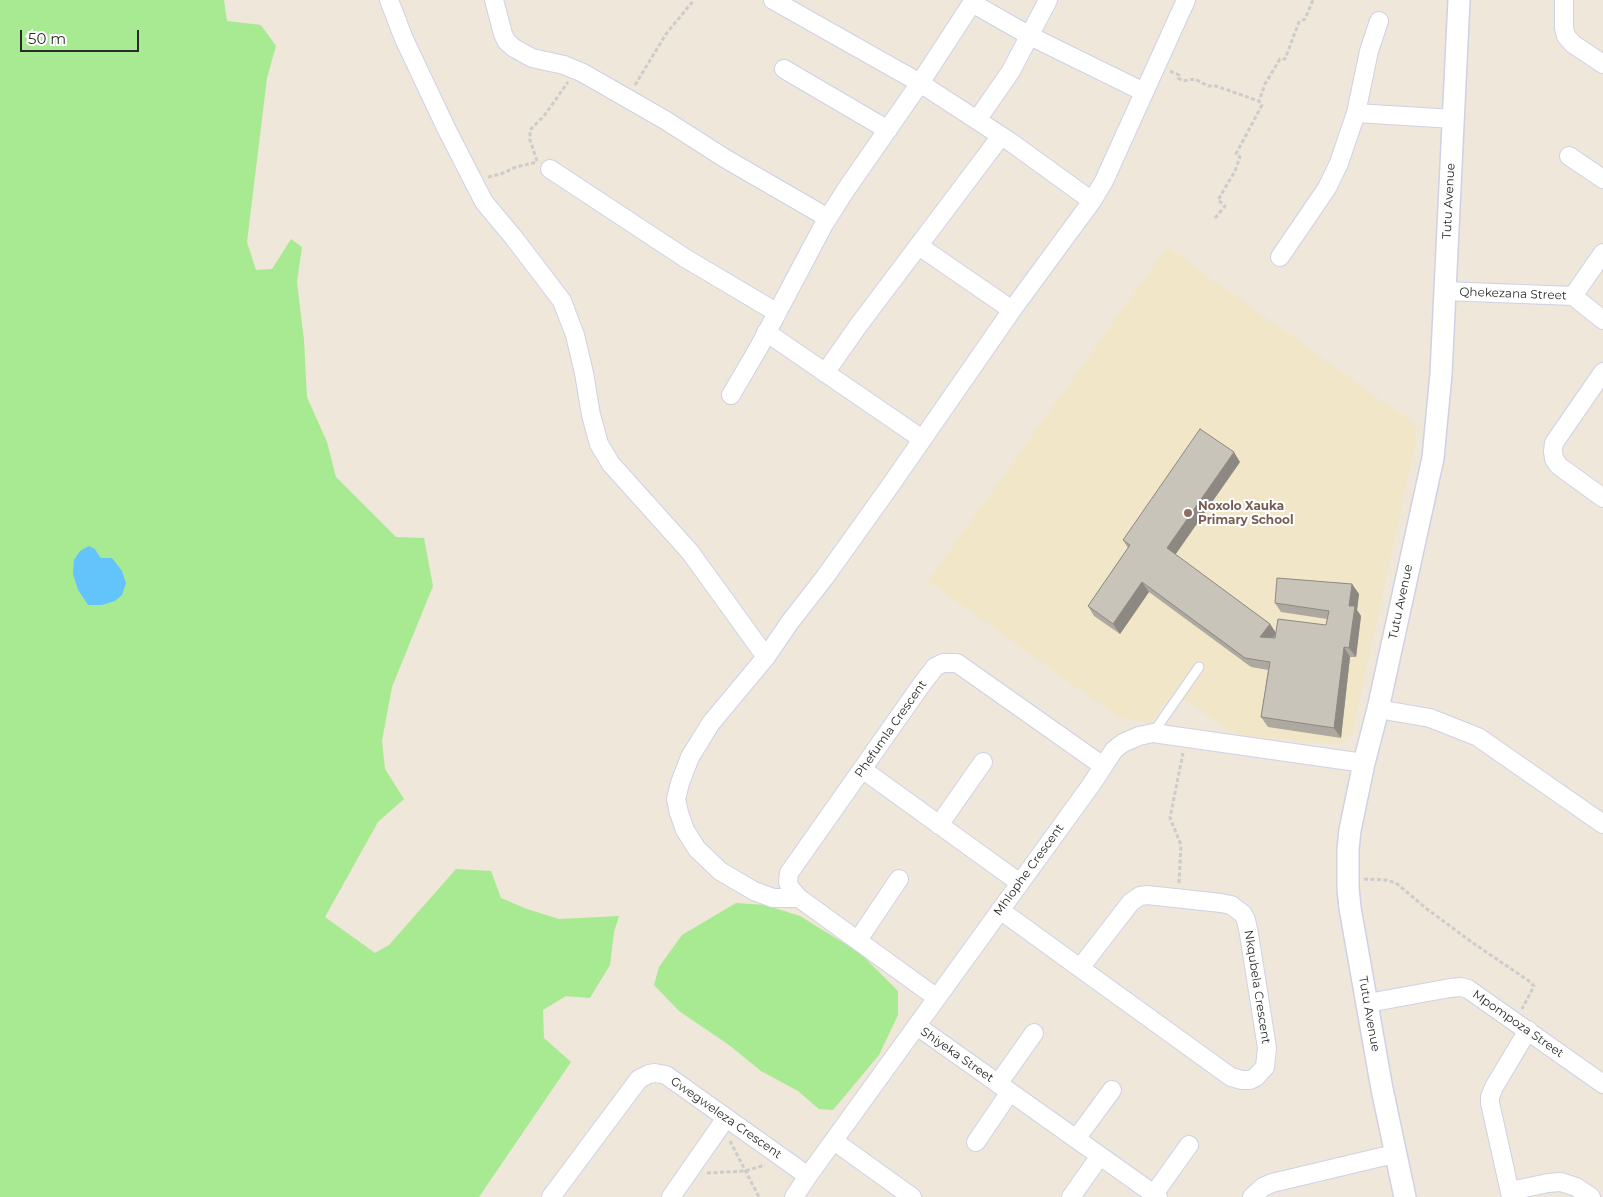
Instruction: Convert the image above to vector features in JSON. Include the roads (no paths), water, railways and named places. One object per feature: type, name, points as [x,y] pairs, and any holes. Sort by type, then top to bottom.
[{"type":"street","points":[[389,0],[404,39],[484,202],[562,301],[575,335],[591,415],[599,444],[610,464],[690,552],[766,657]]},
{"type":"street","points":[[494,0],[503,34],[507,42],[514,48],[532,58],[564,65],[576,70],[627,98],[828,218]]},
{"type":"street","points":[[774,0],[920,83],[1050,169],[1092,201]]},
{"type":"street","points":[[977,120],[1011,71],[1048,0]]},
{"type":"street","points":[[799,898],[773,898],[754,891],[720,871],[697,849],[685,830],[676,799],[690,757],[712,723],[766,657],[836,562],[1012,310],[1092,201],[1104,181],[1186,0]]},
{"type":"street","name":"Tutu Avenue","points":[[1405,1197],[1394,1154],[1350,908],[1347,868],[1350,830],[1432,458],[1440,374],[1459,0]]},
{"type":"street","points":[[1564,0],[1564,28],[1566,36],[1573,44],[1603,64]]},
{"type":"street","points":[[731,395],[828,218],[973,1],[1030,36],[1144,92]]},
{"type":"street","points":[[1280,257],[1327,188],[1339,163],[1356,113],[1379,21]]},
{"type":"street","points":[[784,69],[888,130]]},
{"type":"street","points":[[1356,113],[1454,119]]},
{"type":"street","points":[[826,373],[858,326],[1001,136]]},
{"type":"street","points":[[1570,156],[1603,179]]},
{"type":"street","points":[[544,166],[685,258],[776,312]]},
{"type":"street","points":[[919,246],[1012,310]]},
{"type":"street","points":[[1573,296],[1603,253]]},
{"type":"street","name":"Qhekezana Street","points":[[1444,291],[1573,296],[1603,320]]},
{"type":"street","points":[[766,332],[922,439]]},
{"type":"street","points":[[1603,372],[1554,443],[1552,451],[1554,459],[1559,466],[1603,498]]},
{"type":"street","name":"Phefumla Crescent","points":[[937,998],[799,898],[790,888],[788,882],[789,873],[862,770],[936,667],[943,663],[951,662],[962,665],[1103,766]]},
{"type":"street","points":[[1378,709],[1430,718],[1478,737],[1603,824]]},
{"type":"street","name":"Mhlophe Crescent","points":[[794,1197],[1114,750],[1123,743],[1139,736],[1153,734],[1364,763]]},
{"type":"street","points":[[939,825],[983,762]]},
{"type":"street","points":[[862,770],[1020,883]]},
{"type":"street","points":[[858,940],[899,879]]},
{"type":"street","name":"Nkqubela Crescent","points":[[1000,910],[1080,968],[1231,1077],[1250,1080],[1265,1067],[1267,1048],[1246,920],[1242,914],[1231,906],[1221,903],[1147,895],[1135,898],[1080,968]]},
{"type":"street","name":"Mpompoza Street","points":[[1368,1003],[1450,988],[1461,987],[1468,989],[1603,1084]]},
{"type":"street","name":"Shiyeka Street","points":[[917,1026],[1156,1196],[1189,1145]]},
{"type":"street","points":[[1522,1026],[1490,1097],[1510,1194],[1561,1182],[1576,1187],[1591,1197]]},
{"type":"street","name":"Shiyeka Street","points":[[976,1142],[1034,1032]]},
{"type":"street","name":"Gwegweleza Crescent","points":[[551,1197],[642,1077],[655,1073],[666,1075],[724,1122],[785,1159],[808,1176]]},
{"type":"street","points":[[1076,1139],[1112,1090]]},
{"type":"street","points":[[671,1197],[724,1122]]},
{"type":"street","points":[[834,1141],[912,1197]]},
{"type":"street","points":[[1252,1197],[1263,1186],[1272,1182],[1394,1154]]},
{"type":"street","points":[[1071,1197],[1100,1156]]},
{"type":"lane","points":[[1153,734],[1199,667]]},
{"type":"water","points":[[89,546],[95,549],[101,558],[112,558],[122,571],[126,583],[122,595],[115,601],[102,605],[88,605],[78,590],[73,574],[74,560],[80,551]]},
{"type":"place","name":"Noxolo Xauka Primary School","points":[[1188,513]]}]
